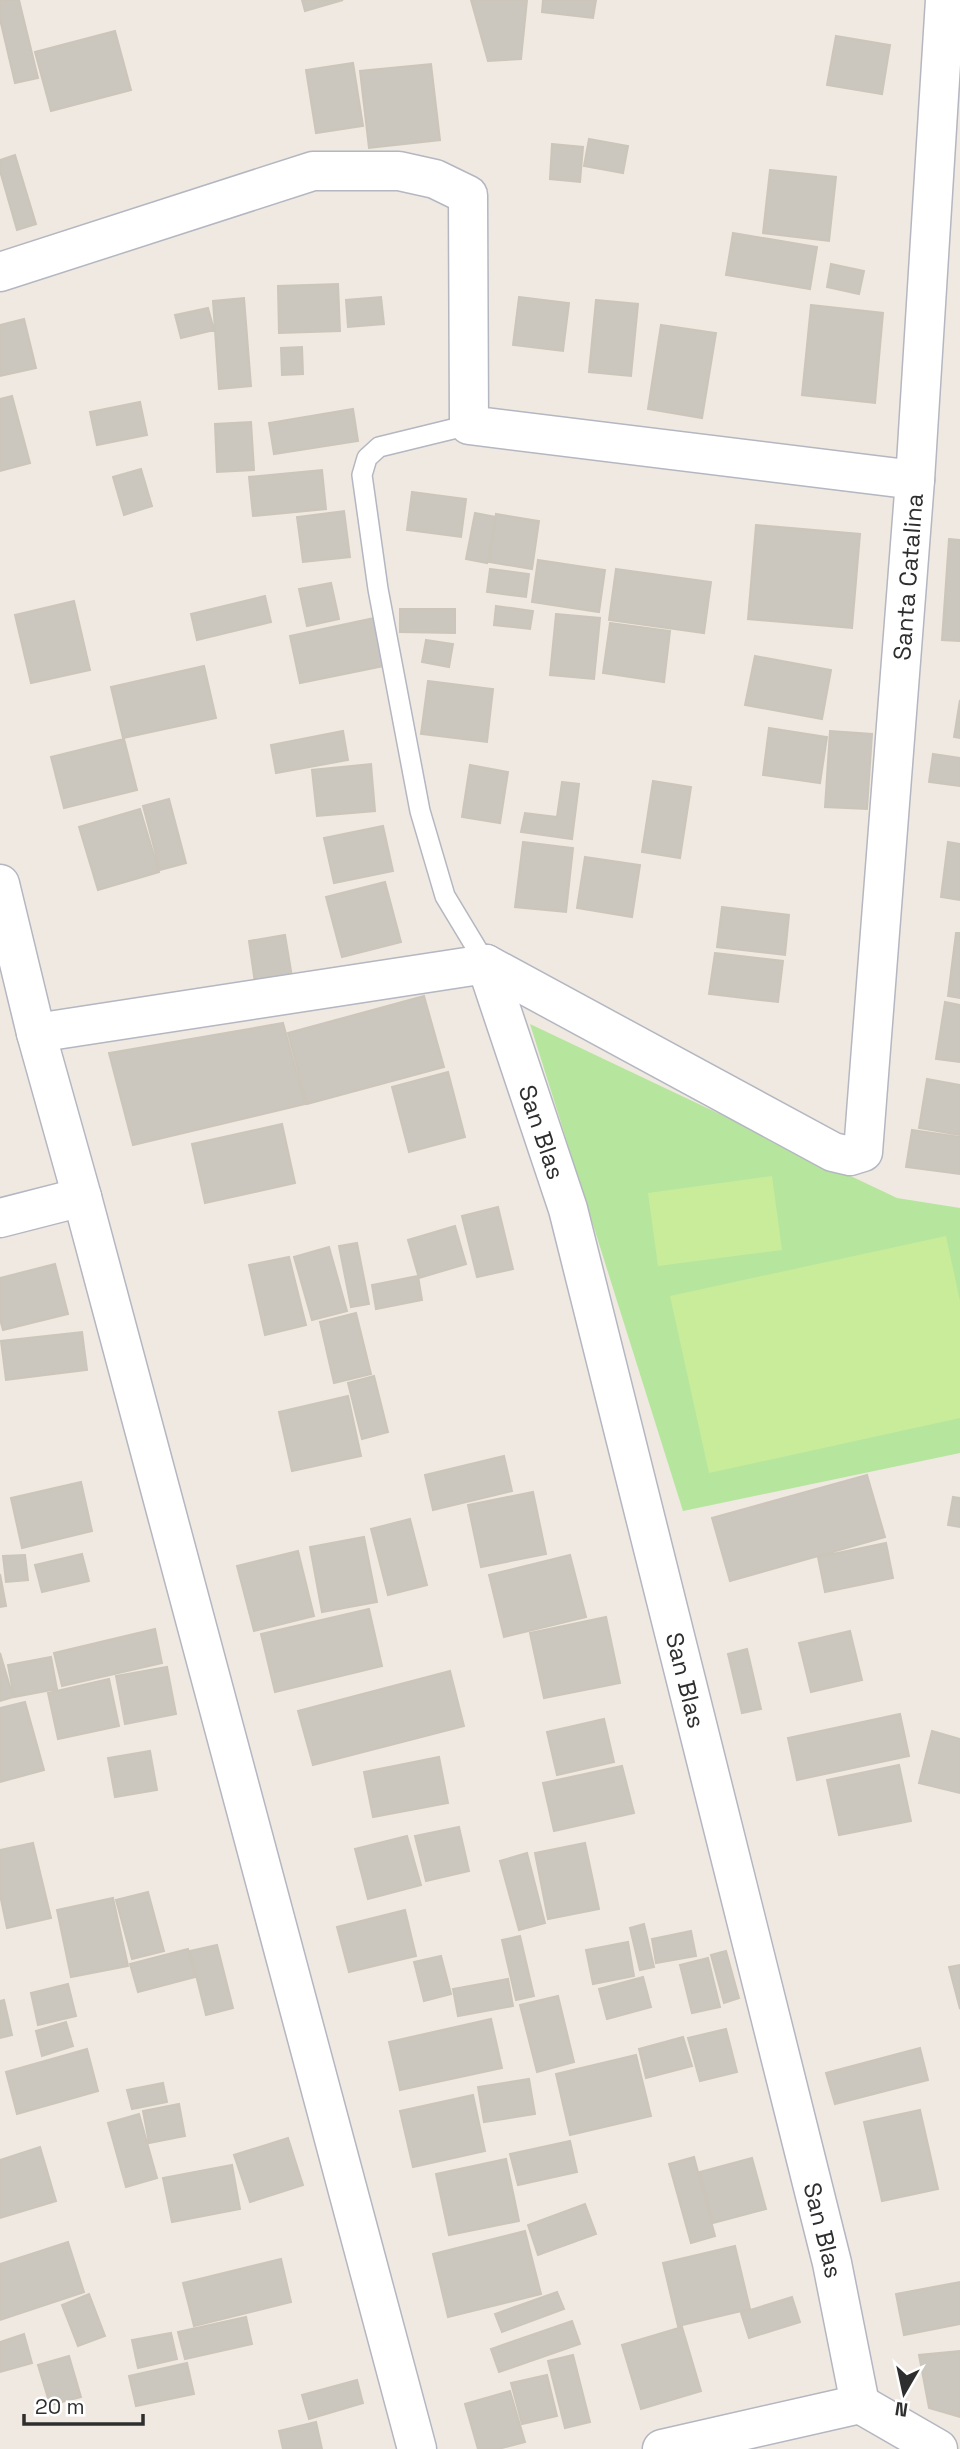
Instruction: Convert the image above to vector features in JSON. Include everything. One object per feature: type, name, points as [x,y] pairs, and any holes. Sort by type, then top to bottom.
[{"type":"street","name":"Santa Catalina","points":[[486,964],[833,1152],[850,1156],[863,1152],[915,480],[945,0]]},
{"type":"street","points":[[0,272],[313,172],[399,171],[435,179],[468,195],[469,425],[915,480]]},
{"type":"street","points":[[0,884],[36,1033],[417,2449]]},
{"type":"street","points":[[36,1033],[486,964]]},
{"type":"street","name":"San Blas","points":[[486,964],[568,1209],[832,2263],[860,2404]]},
{"type":"street","points":[[0,1218],[82,1196]]},
{"type":"street","points":[[662,2449],[860,2404],[938,2449]]},
{"type":"lane","points":[[469,425],[379,447],[367,458],[362,475],[378,589],[420,811],[445,896],[486,964]]},
{"type":"green space","points":[[530,1024],[897,1198],[960,1208],[960,1453],[683,1511]]},
{"type":"green space","points":[[772,1176],[782,1250],[658,1266],[648,1193]]},
{"type":"green space","points":[[946,1236],[960,1301],[960,1418],[709,1473],[670,1296]]},
{"type":"building","points":[[0,0],[19,0],[38,78],[15,83],[0,19]]},
{"type":"building","points":[[302,0],[343,0],[305,11]]},
{"type":"building","points":[[471,0],[527,0],[521,59],[488,61]]},
{"type":"building","points":[[543,0],[596,0],[593,18],[542,12]]},
{"type":"building","points":[[115,31],[131,90],[51,111],[35,52]]},
{"type":"building","points":[[836,36],[890,45],[882,94],[827,85]]},
{"type":"building","points":[[353,63],[363,126],[316,133],[306,70]]},
{"type":"building","points":[[431,64],[440,140],[369,148],[360,71]]},
{"type":"building","points":[[589,139],[628,146],[623,173],[584,166]]},
{"type":"building","points":[[552,144],[583,147],[580,182],[550,179]]},
{"type":"building","points":[[15,155],[36,224],[17,230],[0,171],[0,160]]},
{"type":"building","points":[[770,170],[836,177],[829,241],[763,233]]},
{"type":"building","points":[[733,233],[817,247],[810,289],[726,275]]},
{"type":"building","points":[[831,264],[864,271],[859,294],[827,287]]},
{"type":"building","points":[[338,284],[340,331],[279,333],[278,286]]},
{"type":"building","points":[[381,297],[384,324],[348,327],[346,300]]},
{"type":"building","points":[[519,297],[569,303],[563,351],[513,345]]},
{"type":"building","points":[[244,298],[251,386],[219,389],[213,301]]},
{"type":"building","points":[[596,300],[638,304],[631,376],[589,372]]},
{"type":"building","points":[[811,305],[883,313],[875,403],[802,395]]},
{"type":"building","points":[[208,308],[214,330],[181,338],[175,315]]},
{"type":"building","points":[[24,319],[36,368],[0,376],[0,325]]},
{"type":"building","points":[[661,325],[716,333],[702,418],[648,409]]},
{"type":"building","points":[[302,347],[303,374],[282,375],[281,348]]},
{"type":"building","points":[[12,396],[30,463],[0,471],[0,399]]},
{"type":"building","points":[[140,402],[147,435],[97,445],[90,412]]},
{"type":"building","points":[[353,409],[358,441],[274,454],[269,423]]},
{"type":"building","points":[[251,422],[254,470],[217,472],[215,424]]},
{"type":"building","points":[[141,469],[152,506],[124,515],[113,477]]},
{"type":"building","points":[[322,470],[326,509],[253,516],[249,477]]},
{"type":"building","points":[[412,492],[466,499],[461,537],[407,530]]},
{"type":"building","points":[[344,511],[350,557],[303,562],[297,517]]},
{"type":"building","points":[[475,513],[496,517],[487,563],[466,559]]},
{"type":"building","points":[[496,514],[539,521],[532,569],[489,562]]},
{"type":"building","points":[[756,525],[860,534],[852,628],[748,619]]},
{"type":"building","points":[[949,539],[960,540],[960,641],[942,640]]},
{"type":"building","points":[[538,560],[605,570],[599,612],[532,602]]},
{"type":"building","points":[[490,569],[529,574],[526,597],[487,592]]},
{"type":"building","points":[[616,569],[711,582],[704,633],[609,620]]},
{"type":"building","points":[[331,583],[339,619],[307,626],[299,589]]},
{"type":"building","points":[[265,596],[271,622],[197,640],[191,614]]},
{"type":"building","points":[[74,601],[90,670],[31,683],[15,615]]},
{"type":"building","points":[[496,606],[533,611],[530,629],[494,625]]},
{"type":"building","points":[[400,609],[455,609],[455,633],[400,632]]},
{"type":"building","points":[[556,614],[600,618],[594,679],[550,675]]},
{"type":"building","points":[[379,617],[389,665],[300,683],[290,636]]},
{"type":"building","points":[[610,623],[670,631],[664,682],[603,673]]},
{"type":"building","points":[[426,640],[453,644],[449,667],[422,662]]},
{"type":"building","points":[[755,656],[831,670],[822,719],[745,705]]},
{"type":"building","points":[[204,666],[216,718],[123,738],[111,687]]},
{"type":"building","points":[[428,681],[493,689],[487,742],[421,734]]},
{"type":"building","points":[[960,700],[960,738],[954,737]]},
{"type":"building","points":[[769,728],[827,737],[820,783],[763,775]]},
{"type":"building","points":[[343,731],[348,760],[276,773],[271,745]]},
{"type":"building","points":[[830,731],[872,734],[867,809],[825,807]]},
{"type":"building","points":[[124,739],[137,790],[64,808],[51,757]]},
{"type":"building","points":[[933,754],[960,758],[960,786],[929,782]]},
{"type":"building","points":[[371,764],[375,811],[317,816],[312,770]]},
{"type":"building","points":[[470,765],[508,772],[500,823],[462,817]]},
{"type":"building","points":[[653,781],[691,787],[680,858],[642,852]]},
{"type":"building","points":[[562,782],[579,784],[572,839],[521,832],[525,813],[557,817]]},
{"type":"building","points":[[169,799],[186,863],[160,870],[143,806]]},
{"type":"building","points":[[140,809],[159,872],[98,890],[79,827]]},
{"type":"building","points":[[383,826],[393,871],[334,883],[324,838]]},
{"type":"building","points":[[523,842],[573,848],[566,912],[515,907]]},
{"type":"building","points":[[948,842],[960,844],[960,900],[941,897]]},
{"type":"building","points":[[585,857],[640,865],[632,917],[577,908]]},
{"type":"building","points":[[385,882],[401,942],[342,957],[326,897]]},
{"type":"building","points":[[722,907],[789,915],[785,955],[717,947]]},
{"type":"building","points":[[956,933],[960,933],[960,998],[948,996]]},
{"type":"building","points":[[285,935],[292,977],[255,983],[249,941]]},
{"type":"building","points":[[715,953],[783,961],[778,1002],[709,994]]},
{"type":"building","points":[[424,996],[444,1067],[307,1104],[288,1033]]},
{"type":"building","points":[[945,1002],[960,1005],[960,1062],[936,1059]]},
{"type":"building","points":[[283,1023],[305,1104],[133,1145],[109,1053]]},
{"type":"building","points":[[448,1072],[465,1137],[409,1152],[392,1087]]},
{"type":"building","points":[[927,1079],[960,1085],[960,1135],[919,1128]]},
{"type":"building","points":[[282,1124],[295,1183],[205,1203],[192,1144]]},
{"type":"building","points":[[912,1130],[960,1137],[960,1174],[906,1167]]},
{"type":"building","points":[[498,1207],[513,1269],[477,1277],[462,1216]]},
{"type":"building","points":[[455,1226],[466,1264],[419,1278],[408,1240]]},
{"type":"building","points":[[357,1243],[369,1304],[351,1307],[339,1246]]},
{"type":"building","points":[[329,1247],[347,1311],[312,1320],[294,1257]]},
{"type":"building","points":[[289,1257],[306,1325],[265,1335],[249,1265]]},
{"type":"building","points":[[55,1264],[68,1314],[3,1330],[0,1319],[0,1278]]},
{"type":"building","points":[[418,1276],[422,1300],[376,1309],[372,1285]]},
{"type":"building","points":[[356,1313],[371,1374],[334,1383],[320,1322]]},
{"type":"building","points":[[82,1332],[87,1370],[6,1380],[1,1341]]},
{"type":"building","points":[[374,1376],[388,1432],[362,1439],[348,1383]]},
{"type":"building","points":[[348,1396],[361,1456],[292,1471],[279,1412]]},
{"type":"building","points":[[504,1456],[512,1491],[433,1510],[425,1475]]},
{"type":"building","points":[[867,1475],[885,1537],[730,1581],[712,1518]]},
{"type":"building","points":[[81,1482],[92,1531],[22,1548],[11,1498]]},
{"type":"building","points":[[533,1492],[546,1554],[481,1567],[468,1505]]},
{"type":"building","points":[[953,1497],[960,1498],[960,1527],[948,1525]]},
{"type":"building","points":[[410,1519],[427,1585],[388,1595],[371,1529]]},
{"type":"building","points":[[364,1537],[377,1602],[322,1612],[310,1547]]},
{"type":"building","points":[[886,1543],[893,1578],[825,1592],[818,1557]]},
{"type":"building","points":[[298,1551],[314,1616],[254,1631],[237,1566]]},
{"type":"building","points":[[82,1554],[89,1581],[42,1592],[35,1565]]},
{"type":"building","points":[[25,1555],[28,1580],[6,1582],[3,1556]]},
{"type":"building","points":[[570,1555],[586,1617],[504,1637],[489,1575]]},
{"type":"building","points":[[0,1574],[6,1606],[0,1607]]},
{"type":"building","points":[[369,1609],[382,1666],[275,1692],[261,1634]]},
{"type":"building","points":[[606,1617],[620,1683],[544,1698],[530,1633]]},
{"type":"building","points":[[155,1629],[162,1663],[62,1686],[54,1653]]},
{"type":"building","points":[[850,1631],[862,1680],[811,1692],[799,1643]]},
{"type":"building","points":[[747,1649],[761,1709],[742,1713],[728,1654]]},
{"type":"building","points":[[0,1653],[13,1697],[0,1701]]},
{"type":"building","points":[[51,1657],[57,1689],[14,1697],[8,1665]]},
{"type":"building","points":[[167,1667],[176,1714],[125,1724],[116,1676]]},
{"type":"building","points":[[450,1671],[464,1726],[313,1765],[298,1711]]},
{"type":"building","points":[[109,1679],[119,1726],[58,1739],[48,1693]]},
{"type":"building","points":[[25,1702],[44,1770],[0,1782],[0,1708]]},
{"type":"building","points":[[900,1714],[909,1756],[797,1780],[788,1738]]},
{"type":"building","points":[[604,1719],[614,1762],[557,1775],[547,1732]]},
{"type":"building","points":[[932,1731],[960,1739],[960,1793],[919,1783]]},
{"type":"building","points":[[150,1751],[157,1790],[115,1797],[108,1758]]},
{"type":"building","points":[[439,1757],[448,1803],[373,1817],[364,1772]]},
{"type":"building","points":[[899,1765],[911,1821],[839,1835],[827,1780]]},
{"type":"building","points":[[622,1766],[634,1813],[554,1831],[543,1783]]},
{"type":"building","points":[[459,1827],[469,1871],[426,1881],[415,1836]]},
{"type":"building","points":[[407,1836],[421,1885],[368,1899],[355,1849]]},
{"type":"building","points":[[33,1843],[51,1918],[7,1928],[0,1895],[0,1850]]},
{"type":"building","points":[[585,1843],[599,1909],[548,1919],[535,1853]]},
{"type":"building","points":[[527,1853],[545,1923],[519,1930],[500,1861]]},
{"type":"building","points":[[148,1892],[164,1951],[132,1959],[116,1900]]},
{"type":"building","points":[[113,1898],[128,1966],[71,1977],[57,1910]]},
{"type":"building","points":[[405,1910],[416,1956],[349,1972],[337,1927]]},
{"type":"building","points":[[644,1924],[654,1967],[640,1970],[630,1928]]},
{"type":"building","points":[[691,1931],[696,1956],[656,1963],[652,1939]]},
{"type":"building","points":[[520,1936],[534,1996],[516,2000],[502,1940]]},
{"type":"building","points":[[628,1942],[634,1976],[593,1984],[586,1950]]},
{"type":"building","points":[[217,1945],[233,2008],[206,2015],[190,1951]]},
{"type":"building","points":[[188,1949],[195,1977],[138,1992],[130,1964]]},
{"type":"building","points":[[726,1951],[739,1998],[724,2003],[711,1955]]},
{"type":"building","points":[[441,1956],[451,1994],[424,2001],[414,1962]]},
{"type":"building","points":[[708,1958],[720,2007],[692,2013],[680,1965]]},
{"type":"building","points":[[960,1965],[960,2009],[949,1967]]},
{"type":"building","points":[[643,1977],[651,2007],[607,2019],[599,1989]]},
{"type":"building","points":[[508,1979],[513,2006],[458,2016],[453,1989]]},
{"type":"building","points":[[68,1984],[76,2016],[38,2025],[31,1993]]},
{"type":"building","points":[[558,1996],[574,2062],[537,2072],[520,2005]]},
{"type":"building","points":[[4,2000],[12,2035],[0,2038],[0,2001]]},
{"type":"building","points":[[491,2019],[502,2068],[400,2090],[389,2042]]},
{"type":"building","points":[[66,2022],[73,2046],[42,2056],[36,2031]]},
{"type":"building","points":[[726,2029],[737,2072],[700,2081],[688,2038]]},
{"type":"building","points":[[683,2037],[692,2066],[646,2078],[639,2049]]},
{"type":"building","points":[[920,2048],[928,2080],[835,2104],[826,2073]]},
{"type":"building","points":[[87,2049],[98,2091],[17,2114],[6,2072]]},
{"type":"building","points":[[636,2055],[651,2116],[570,2135],[556,2074]]},
{"type":"building","points":[[529,2079],[535,2114],[484,2122],[478,2087]]},
{"type":"building","points":[[163,2083],[167,2102],[132,2109],[127,2090]]},
{"type":"building","points":[[473,2095],[485,2151],[413,2167],[400,2111]]},
{"type":"building","points":[[179,2104],[185,2136],[149,2143],[143,2111]]},
{"type":"building","points":[[920,2110],[938,2189],[882,2201],[864,2122]]},
{"type":"building","points":[[139,2114],[157,2178],[126,2187],[108,2123]]},
{"type":"building","points":[[288,2138],[303,2185],[250,2202],[234,2155]]},
{"type":"building","points":[[570,2141],[577,2172],[518,2185],[510,2154]]},
{"type":"building","points":[[40,2147],[56,2201],[0,2218],[0,2160]]},
{"type":"building","points":[[694,2157],[715,2236],[691,2243],[669,2164]]},
{"type":"building","points":[[752,2158],[766,2209],[713,2223],[700,2172]]},
{"type":"building","points":[[506,2159],[519,2221],[449,2235],[436,2174]]},
{"type":"building","points":[[232,2165],[240,2209],[172,2222],[163,2178]]},
{"type":"building","points":[[585,2204],[596,2234],[538,2255],[528,2225]]},
{"type":"building","points":[[525,2231],[541,2294],[448,2317],[433,2254]]},
{"type":"building","points":[[68,2242],[84,2292],[0,2320],[0,2264]]},
{"type":"building","points":[[735,2246],[750,2309],[678,2326],[663,2263]]},
{"type":"building","points":[[281,2259],[291,2302],[194,2326],[183,2283]]},
{"type":"building","points":[[960,2282],[960,2324],[904,2335],[896,2294]]},
{"type":"building","points":[[557,2292],[564,2309],[502,2332],[495,2314]]},
{"type":"building","points":[[89,2294],[105,2336],[78,2346],[62,2305]]},
{"type":"building","points":[[792,2297],[800,2322],[749,2338],[741,2313]]},
{"type":"building","points":[[246,2317],[252,2344],[185,2359],[178,2332]]},
{"type":"building","points":[[572,2321],[580,2344],[499,2372],[491,2349]]},
{"type":"building","points":[[682,2327],[701,2391],[641,2409],[622,2345]]},
{"type":"building","points":[[171,2333],[177,2359],[138,2368],[132,2340]]},
{"type":"building","points":[[24,2334],[32,2363],[0,2372],[0,2342]]},
{"type":"building","points":[[960,2351],[960,2417],[929,2408],[919,2355]]},
{"type":"building","points":[[573,2355],[590,2422],[565,2428],[548,2361]]},
{"type":"building","points":[[69,2356],[81,2397],[50,2405],[38,2365]]},
{"type":"building","points":[[187,2363],[194,2394],[136,2406],[129,2376]]},
{"type":"building","points":[[547,2375],[557,2416],[522,2424],[511,2383]]},
{"type":"building","points":[[357,2380],[363,2403],[309,2419],[302,2395]]},
{"type":"building","points":[[510,2391],[525,2442],[498,2449],[478,2449],[465,2404]]},
{"type":"building","points":[[316,2422],[322,2449],[283,2449],[279,2431]]}]
